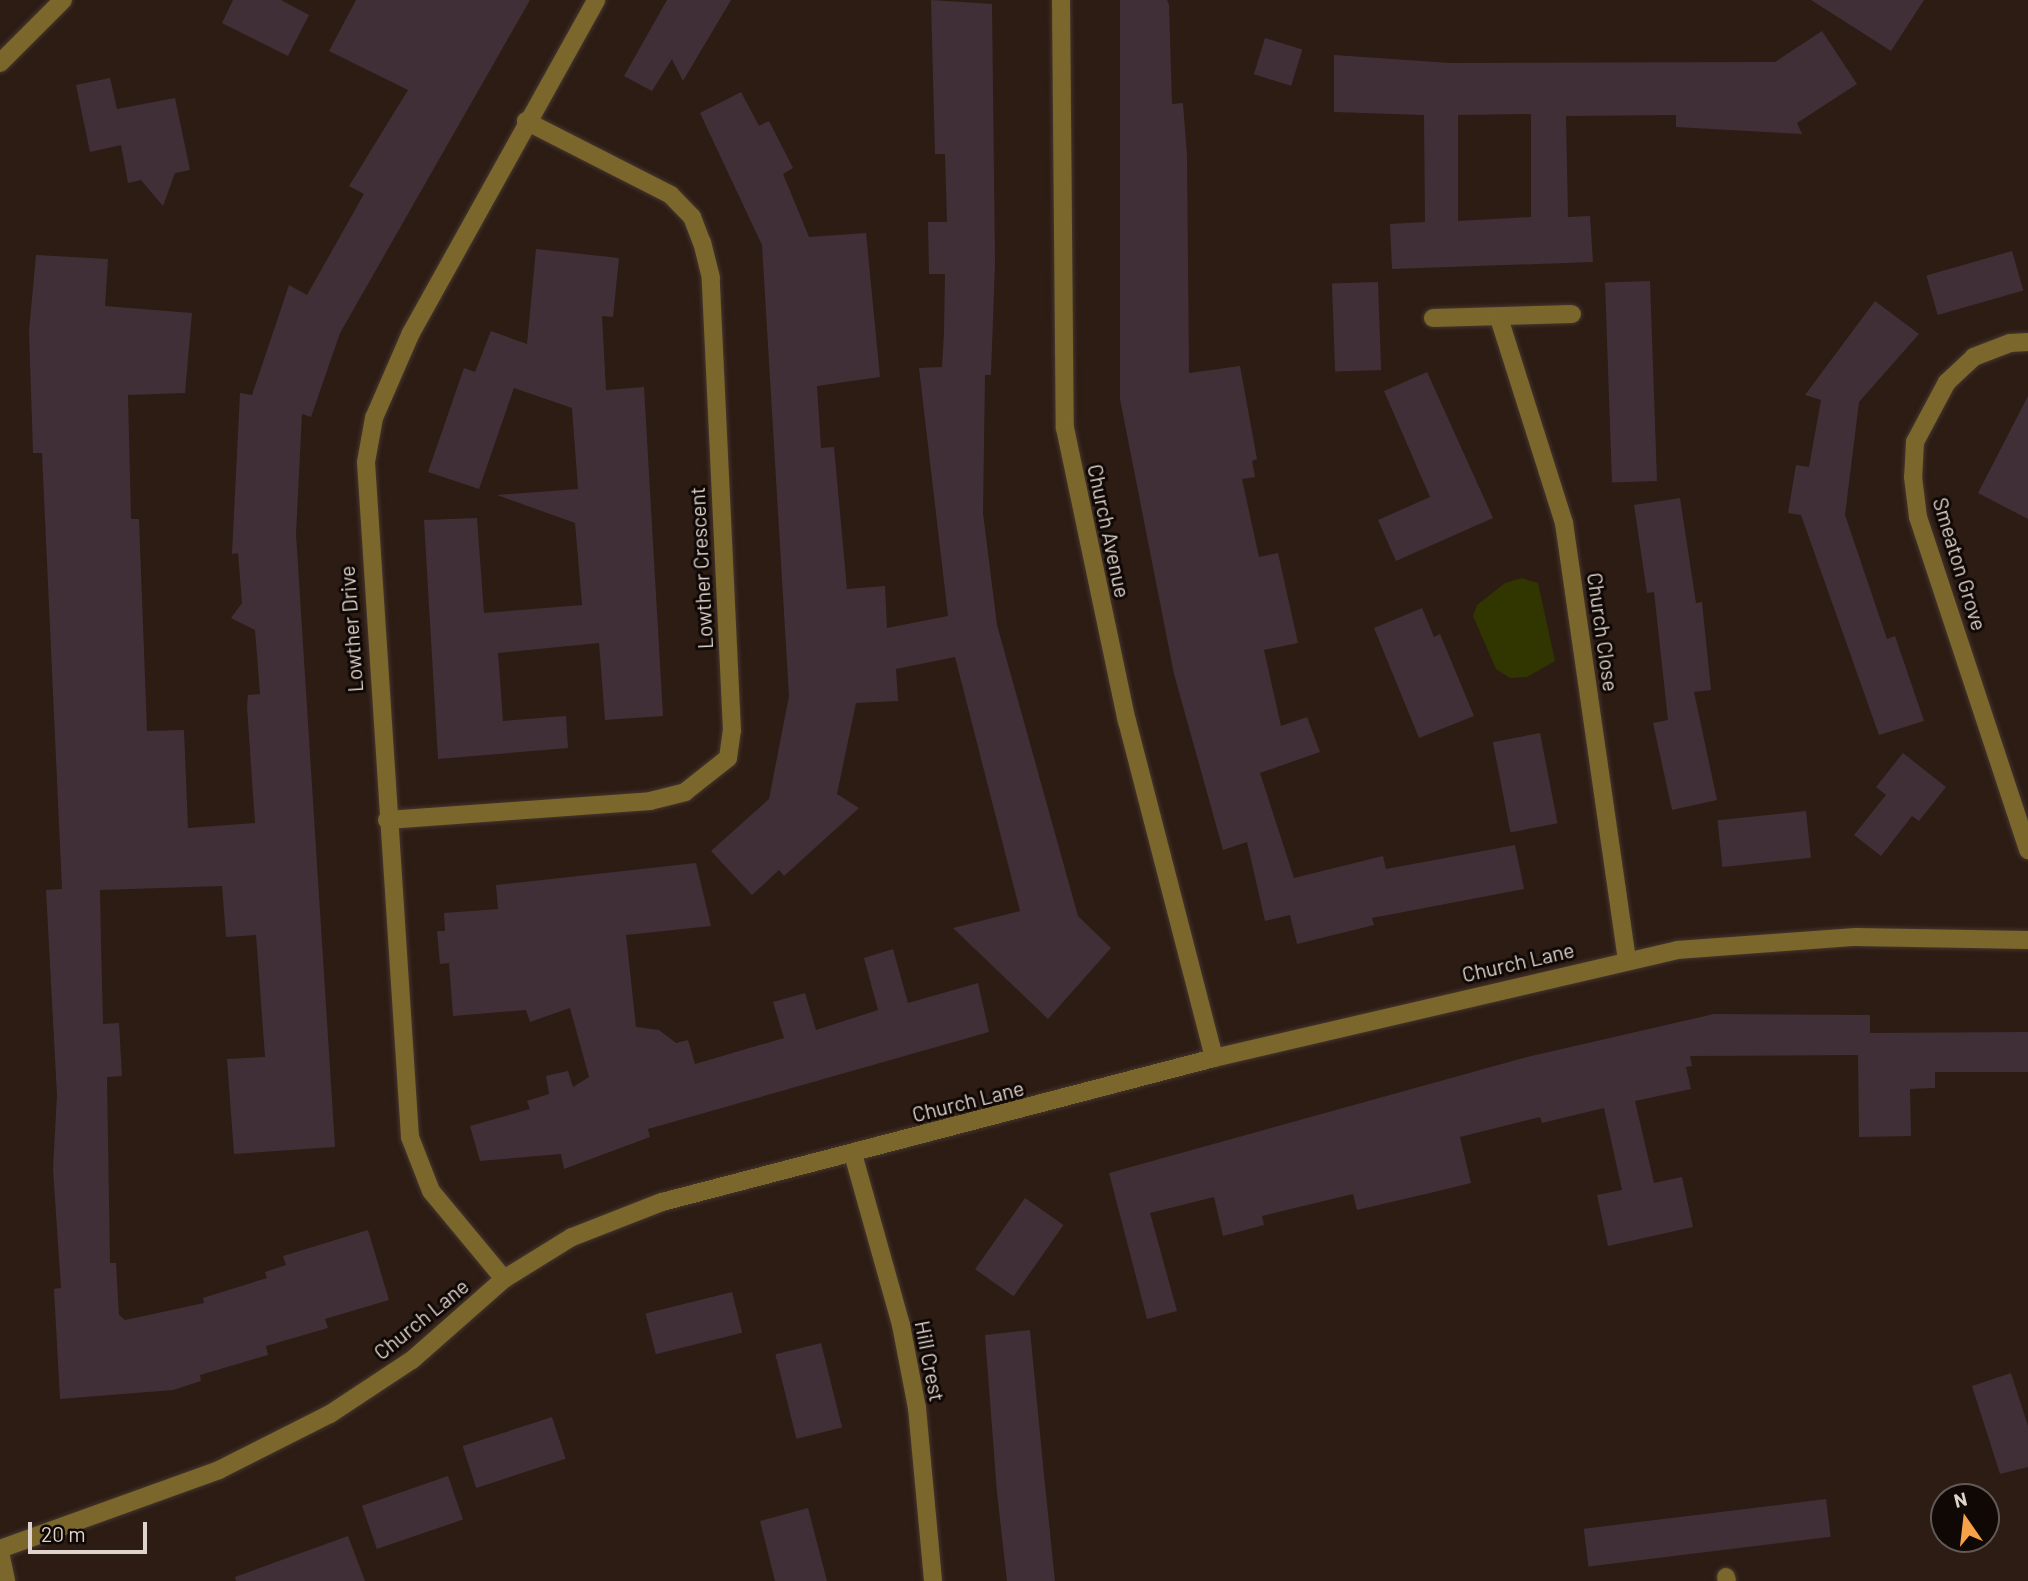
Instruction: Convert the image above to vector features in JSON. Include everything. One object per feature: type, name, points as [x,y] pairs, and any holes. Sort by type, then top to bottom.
[{"type":"street","points":[[0,63],[63,0]]},
{"type":"street","name":"Lowther Drive","points":[[504,1279],[431,1191],[410,1138],[366,506],[374,418],[411,333],[526,121],[596,0]]},
{"type":"street","name":"Church Avenue","points":[[1061,0],[1065,428],[1127,721],[1214,1058]]},
{"type":"street","name":"Lowther Crescent","points":[[387,820],[650,801],[685,792],[728,758],[732,731],[712,306],[702,243],[692,218],[671,195],[526,121]]},
{"type":"street","points":[[1433,318],[1572,314]]},
{"type":"street","name":"Church Close","points":[[1499,318],[1564,523],[1627,960]]},
{"type":"street","name":"Smeaton Grove","points":[[2028,342],[2010,342],[1975,357],[1947,382],[1915,442],[1913,477],[1918,517],[2028,850]]},
{"type":"street","name":"Church Lane","points":[[0,1551],[219,1470],[330,1414],[412,1360],[504,1279],[572,1237],[662,1202],[1214,1058],[1627,960],[1748,941],[2028,940]]},
{"type":"street","name":"Hill Crest","points":[[853,1154],[904,1337],[917,1408],[933,1581]]},
{"type":"street","points":[[0,1551],[6,1581]]},
{"type":"green space","points":[[1522,578],[1538,583],[1555,661],[1527,677],[1510,678],[1496,669],[1473,616],[1477,605],[1505,583]]},
{"type":"building","points":[[233,0],[281,0],[309,15],[288,56],[222,23]]},
{"type":"building","points":[[356,0],[530,0],[340,333],[311,417],[302,414],[296,534],[335,1147],[234,1154],[227,1059],[265,1057],[256,935],[226,937],[222,886],[100,890],[103,1024],[119,1023],[122,1076],[107,1077],[110,1263],[116,1263],[119,1315],[125,1320],[204,1303],[203,1298],[267,1278],[265,1272],[286,1265],[283,1256],[368,1230],[389,1300],[325,1319],[328,1328],[266,1346],[268,1355],[200,1375],[201,1381],[173,1390],[60,1399],[54,1289],[61,1288],[53,1169],[57,1095],[46,890],[62,889],[42,453],[33,453],[29,331],[36,255],[108,259],[105,306],[192,313],[185,393],[128,395],[131,519],[139,519],[147,731],[184,730],[188,828],[255,823],[247,707],[248,695],[260,694],[255,630],[231,618],[242,603],[238,553],[232,554],[240,393],[252,395],[289,285],[307,295],[364,194],[349,186],[408,90],[329,51]]},
{"type":"building","points":[[667,0],[731,0],[683,81],[672,59],[652,91],[624,76]]},
{"type":"building","points":[[931,0],[992,4],[995,262],[991,375],[985,375],[983,513],[997,625],[1078,916],[1111,948],[1048,1019],[953,928],[1020,911],[955,657],[896,669],[898,701],[856,703],[837,794],[859,808],[784,876],[779,870],[752,895],[711,851],[769,799],[789,696],[762,245],[700,113],[741,92],[759,126],[769,121],[793,168],[783,174],[809,237],[866,233],[880,377],[817,386],[821,448],[834,447],[847,589],[885,586],[887,628],[948,616],[919,368],[942,367],[944,333],[945,274],[929,274],[928,222],[947,222],[945,154],[935,154]]},
{"type":"building","points":[[1120,0],[1167,0],[1169,5],[1172,104],[1183,103],[1187,156],[1189,373],[1240,366],[1257,459],[1252,461],[1255,477],[1242,479],[1259,557],[1278,553],[1298,643],[1264,650],[1281,726],[1307,717],[1320,752],[1260,773],[1294,878],[1383,856],[1386,869],[1515,845],[1524,889],[1372,918],[1374,925],[1297,944],[1290,915],[1265,921],[1247,842],[1223,850],[1174,674],[1120,399]]},
{"type":"building","points":[[1811,0],[1924,0],[1891,51]]},
{"type":"building","points":[[1822,31],[1857,84],[1797,123],[1802,134],[1676,127],[1676,115],[1566,116],[1568,217],[1590,216],[1593,262],[1392,269],[1390,224],[1425,222],[1424,115],[1334,112],[1334,55],[1450,63],[1775,62]],"holes":[[[1531,114],[1531,217],[1458,221],[1458,115]]]},
{"type":"building","points":[[1265,38],[1302,49],[1291,86],[1254,74]]},
{"type":"building","points":[[110,78],[117,109],[175,98],[190,170],[175,173],[163,206],[141,180],[128,183],[121,145],[90,152],[76,85]]},
{"type":"building","points":[[536,249],[619,258],[613,317],[602,316],[606,390],[644,387],[663,716],[605,720],[599,643],[498,653],[503,721],[566,716],[568,748],[438,759],[424,520],[477,518],[484,613],[582,605],[575,523],[497,495],[578,489],[572,408],[514,388],[479,489],[428,472],[464,368],[475,372],[491,331],[527,344]]},
{"type":"building","points":[[2012,251],[2023,290],[1938,315],[1926,276]]},
{"type":"building","points":[[1650,281],[1657,481],[1612,482],[1605,283]]},
{"type":"building","points":[[1378,282],[1381,370],[1335,372],[1332,284]]},
{"type":"building","points":[[1875,301],[1919,334],[1859,402],[1845,515],[1887,639],[1895,636],[1924,721],[1879,735],[1801,515],[1788,513],[1796,465],[1809,467],[1821,400],[1805,395]]},
{"type":"building","points":[[1427,372],[1493,518],[1396,561],[1378,520],[1430,497],[1384,391]]},
{"type":"building","points":[[2028,396],[2028,519],[1978,493]]},
{"type":"building","points":[[1680,498],[1696,603],[1702,602],[1711,690],[1694,692],[1717,800],[1672,810],[1653,723],[1668,720],[1654,592],[1647,593],[1634,505]]},
{"type":"building","points":[[1422,608],[1434,637],[1440,634],[1474,716],[1419,738],[1374,628]]},
{"type":"building","points":[[1540,733],[1558,823],[1510,832],[1493,742]]},
{"type":"building","points":[[1903,753],[1946,787],[1919,821],[1912,816],[1881,856],[1854,835],[1886,795],[1876,787]]},
{"type":"building","points":[[1806,811],[1811,858],[1722,867],[1717,820]]},
{"type":"building","points":[[696,863],[711,926],[626,935],[636,1027],[659,1030],[676,1043],[688,1040],[695,1064],[784,1038],[773,1002],[805,993],[816,1030],[878,1010],[864,958],[893,949],[908,1003],[978,983],[989,1032],[648,1129],[650,1137],[564,1169],[561,1154],[480,1161],[470,1126],[530,1109],[527,1101],[549,1094],[546,1076],[568,1071],[573,1087],[589,1077],[570,1008],[530,1022],[526,1010],[453,1016],[449,963],[440,964],[437,931],[445,931],[444,913],[498,909],[496,885]]},
{"type":"building","points":[[1714,1014],[1870,1015],[1870,1033],[2028,1032],[2028,1072],[1935,1072],[1935,1088],[1910,1089],[1911,1136],[1859,1137],[1858,1055],[1690,1056],[1692,1066],[1686,1067],[1691,1089],[1635,1101],[1654,1183],[1682,1177],[1693,1227],[1608,1246],[1597,1195],[1622,1190],[1604,1108],[1542,1123],[1540,1117],[1460,1137],[1471,1183],[1357,1210],[1353,1194],[1262,1216],[1264,1225],[1223,1236],[1214,1197],[1150,1213],[1177,1311],[1147,1319],[1109,1173],[1527,1057]]},
{"type":"building","points":[[1025,1198],[1064,1225],[1014,1296],[975,1269]]},
{"type":"building","points":[[732,1292],[742,1333],[656,1354],[646,1314]]},
{"type":"building","points":[[1030,1330],[1055,1581],[1007,1581],[997,1493],[985,1335]]},
{"type":"building","points":[[821,1343],[842,1427],[796,1439],[775,1354]]},
{"type":"building","points":[[2011,1373],[2028,1426],[2028,1467],[2000,1474],[1972,1386]]},
{"type":"building","points":[[552,1417],[566,1459],[476,1488],[463,1446]]},
{"type":"building","points":[[448,1476],[463,1519],[377,1549],[362,1506]]},
{"type":"building","points":[[1826,1499],[1831,1537],[1588,1566],[1584,1529]]},
{"type":"building","points":[[808,1508],[827,1581],[775,1581],[760,1521]]},
{"type":"building","points":[[348,1536],[365,1581],[236,1581],[235,1577]]}]
